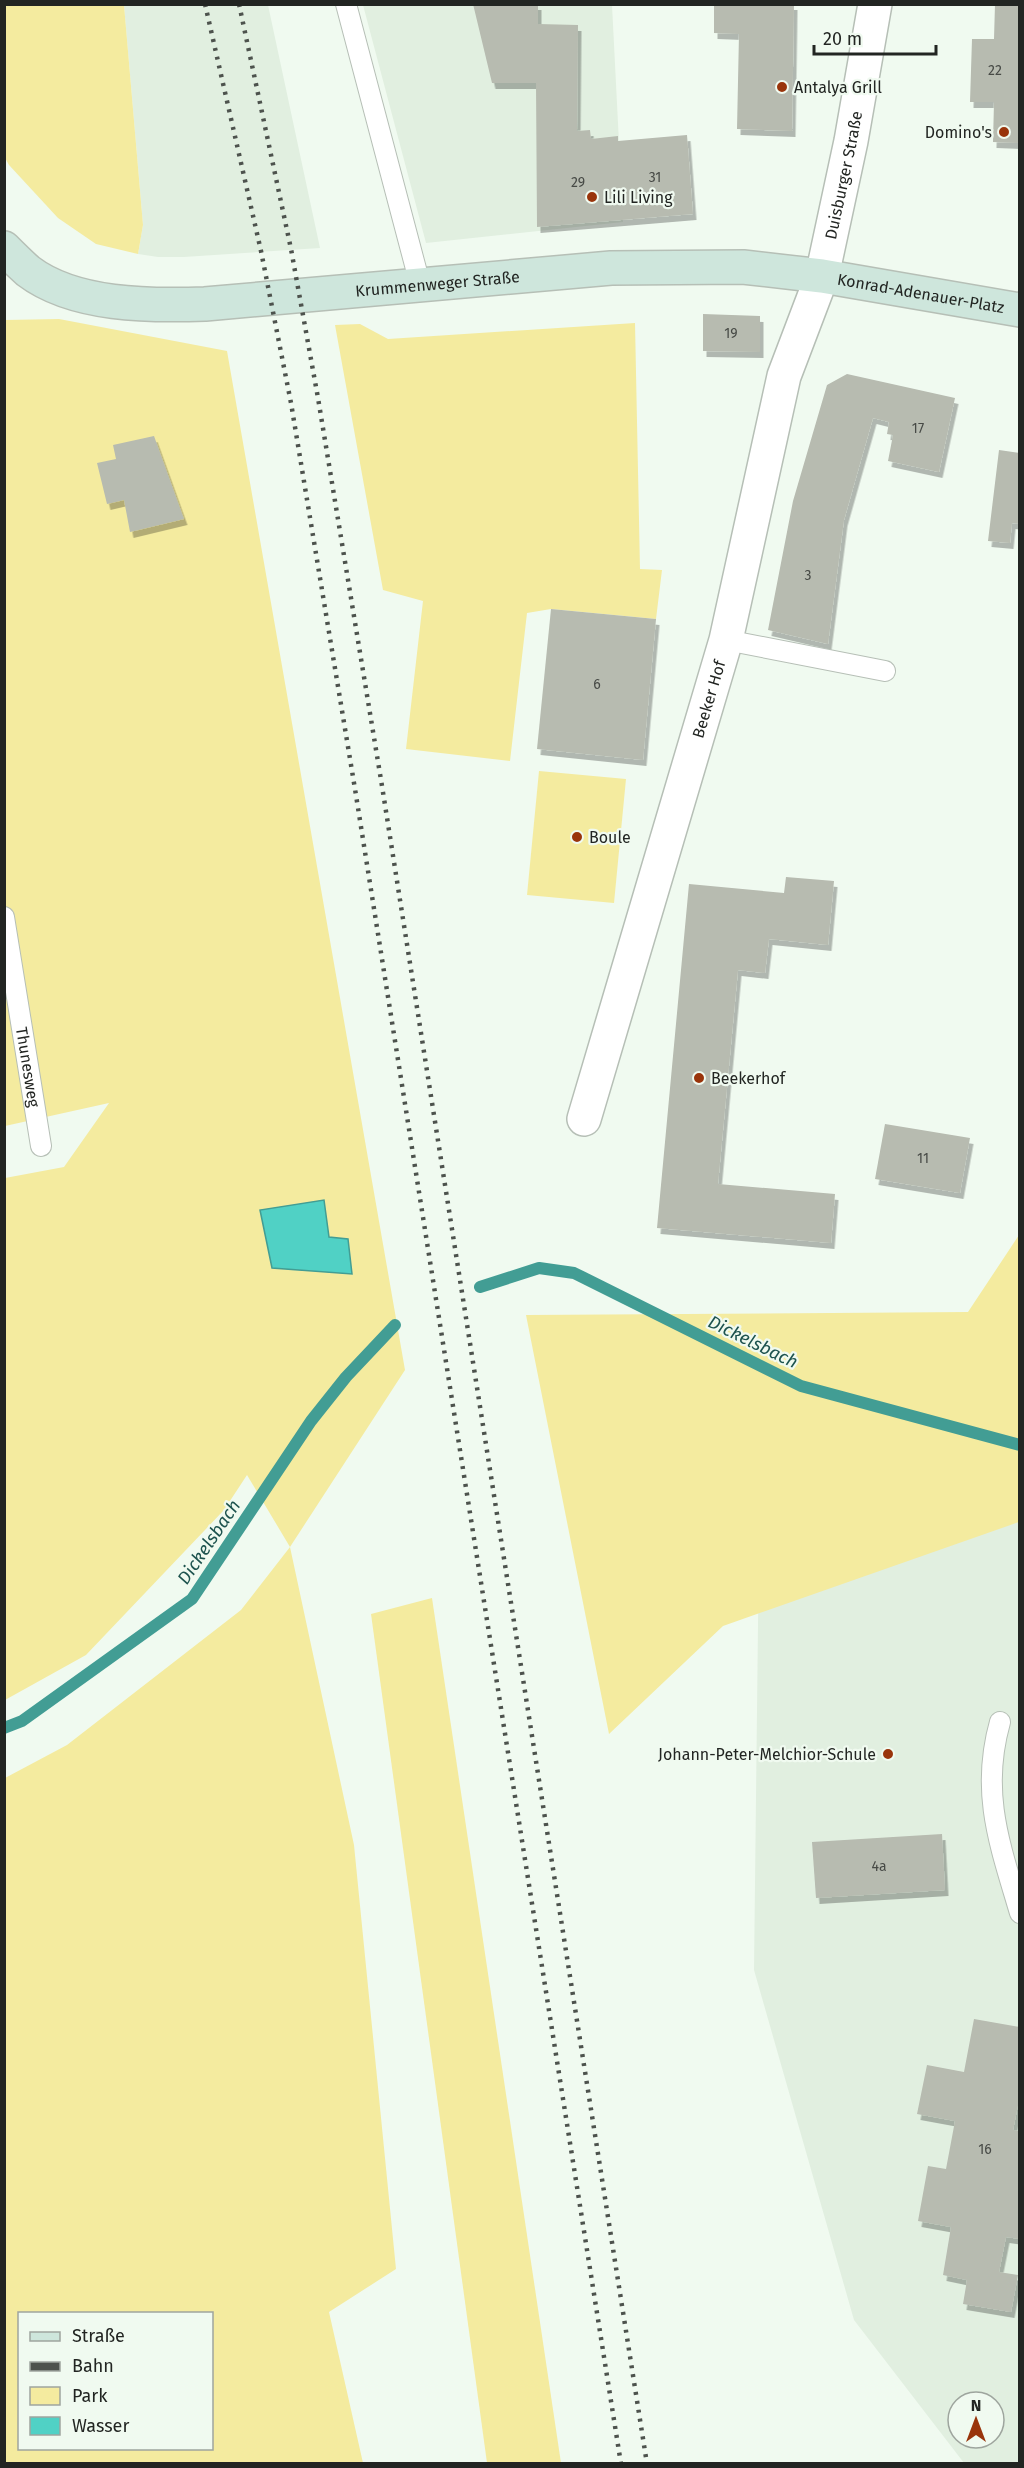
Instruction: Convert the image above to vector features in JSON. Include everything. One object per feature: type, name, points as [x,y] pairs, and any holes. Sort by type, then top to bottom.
[{"type":"main road","name":"Krummenweger Straße","points":[[4,248],[29,271],[56,286],[108,302],[177,305],[611,268],[744,267],[822,276]]},
{"type":"main road","name":"Konrad-Adenauer-Platz","points":[[822,276],[1020,310]]},
{"type":"street","name":"Duisburger Straße","points":[[822,276],[851,141],[875,4]]},
{"type":"street","name":"Beeker Hof","points":[[584,1119],[726,640],[784,376],[822,276]]},
{"type":"lane","points":[[346,4],[420,284]]},
{"type":"lane","points":[[726,640],[885,671]]},
{"type":"lane","name":"Thunesweg","points":[[4,917],[41,1146]]},
{"type":"lane","points":[[1000,1722],[992,1750],[990,1793],[996,1828],[1020,1913]]},
{"type":"shaded area","points":[[124,5],[268,5],[320,248],[184,257],[138,254],[143,225]]},
{"type":"shaded area","points":[[363,5],[612,5],[623,222],[426,243]]},
{"type":"shaded area","name":"Johann-Peter-Melchior-Schule","points":[[1019,1474],[1019,2463],[964,2463],[954,2450],[1006,2450],[1006,2390],[946,2390],[946,2440],[854,2320],[754,1970],[759,1538]]},
{"type":"green space","points":[[5,4],[124,5],[143,225],[138,254],[96,244],[58,218],[9,165],[4,156]]},
{"type":"green space","points":[[59,319],[227,351],[405,1370],[290,1547],[247,1475],[224,1510],[86,1655],[5,1700],[5,1178],[64,1167],[109,1103],[5,1126],[5,320]]},
{"type":"green space","points":[[635,323],[640,569],[662,570],[656,619],[551,609],[527,613],[510,761],[406,749],[423,601],[383,590],[335,325],[360,324],[388,339]]},
{"type":"green space","name":"Boule","points":[[539,771],[626,779],[614,903],[527,895]]},
{"type":"green space","points":[[1019,1235],[1019,1522],[723,1626],[609,1734],[526,1315],[968,1312]]},
{"type":"green space","points":[[290,1547],[354,1845],[396,2269],[329,2312],[363,2463],[5,2463],[5,1778],[67,1745],[241,1610]]},
{"type":"green space","points":[[432,1598],[561,2463],[487,2463],[371,1614]]},
{"type":"water","points":[[324,1200],[329,1237],[348,1239],[352,1274],[272,1268],[260,1210]]},
{"type":"building","points":[[473,4],[538,4],[538,24],[578,25],[577,131],[590,130],[591,139],[618,136],[618,141],[687,135],[693,214],[537,227],[536,83],[492,83]]},
{"type":"building","points":[[714,4],[794,4],[792,131],[737,129],[739,34],[714,33]]},
{"type":"building","points":[[995,4],[1020,4],[1020,143],[993,142],[994,102],[970,102],[972,39],[994,39]]},
{"type":"building","points":[[703,314],[760,316],[760,352],[703,351]]},
{"type":"building","points":[[847,374],[955,398],[939,472],[888,461],[893,435],[887,434],[889,422],[873,418],[844,520],[828,644],[768,630],[793,501],[827,385]]},
{"type":"building","points":[[154,436],[184,519],[130,532],[124,500],[107,504],[97,463],[116,459],[113,445]]},
{"type":"building","points":[[999,450],[1020,453],[1020,524],[1012,523],[1010,543],[988,541]]},
{"type":"building","points":[[551,609],[656,619],[643,760],[537,749]]},
{"type":"building","name":"Beekerhof","points":[[786,877],[834,881],[828,945],[769,939],[765,973],[738,970],[718,1184],[835,1194],[831,1243],[657,1228],[689,884],[784,893]]},
{"type":"building","points":[[885,1124],[970,1138],[960,1193],[875,1179]]},
{"type":"building","points":[[942,1834],[945,1890],[816,1898],[812,1842]]},
{"type":"building","points":[[974,2019],[1020,2027],[1020,2095],[1013,2130],[1020,2131],[1020,2239],[1006,2237],[999,2272],[1018,2275],[1011,2312],[963,2304],[967,2280],[943,2275],[951,2227],[918,2221],[928,2166],[946,2169],[955,2121],[917,2114],[927,2065],[964,2072]]},
{"type":"waterway","name":"Dickelsbach","points":[[480,1287],[539,1268],[574,1273],[801,1386],[1020,1445]]},
{"type":"waterway","name":"Dickelsbach","points":[[4,1728],[22,1721],[192,1599],[311,1421],[346,1377],[395,1325]]},
{"type":"railway","points":[[205,4],[261,251],[291,403],[355,789],[621,2464]]},
{"type":"railway","points":[[239,4],[291,249],[318,398],[382,786],[647,2464]]},
{"type":"place","name":"Antalya Grill","points":[[782,87]]},
{"type":"place","name":"Domino's","points":[[1004,132]]},
{"type":"place","name":"Lili Living","points":[[592,197]]},
{"type":"place","name":"Boule","points":[[577,837]]},
{"type":"place","name":"Beekerhof","points":[[699,1078]]},
{"type":"place","name":"Johann-Peter-Melchior-Schule","points":[[888,1754]]}]
